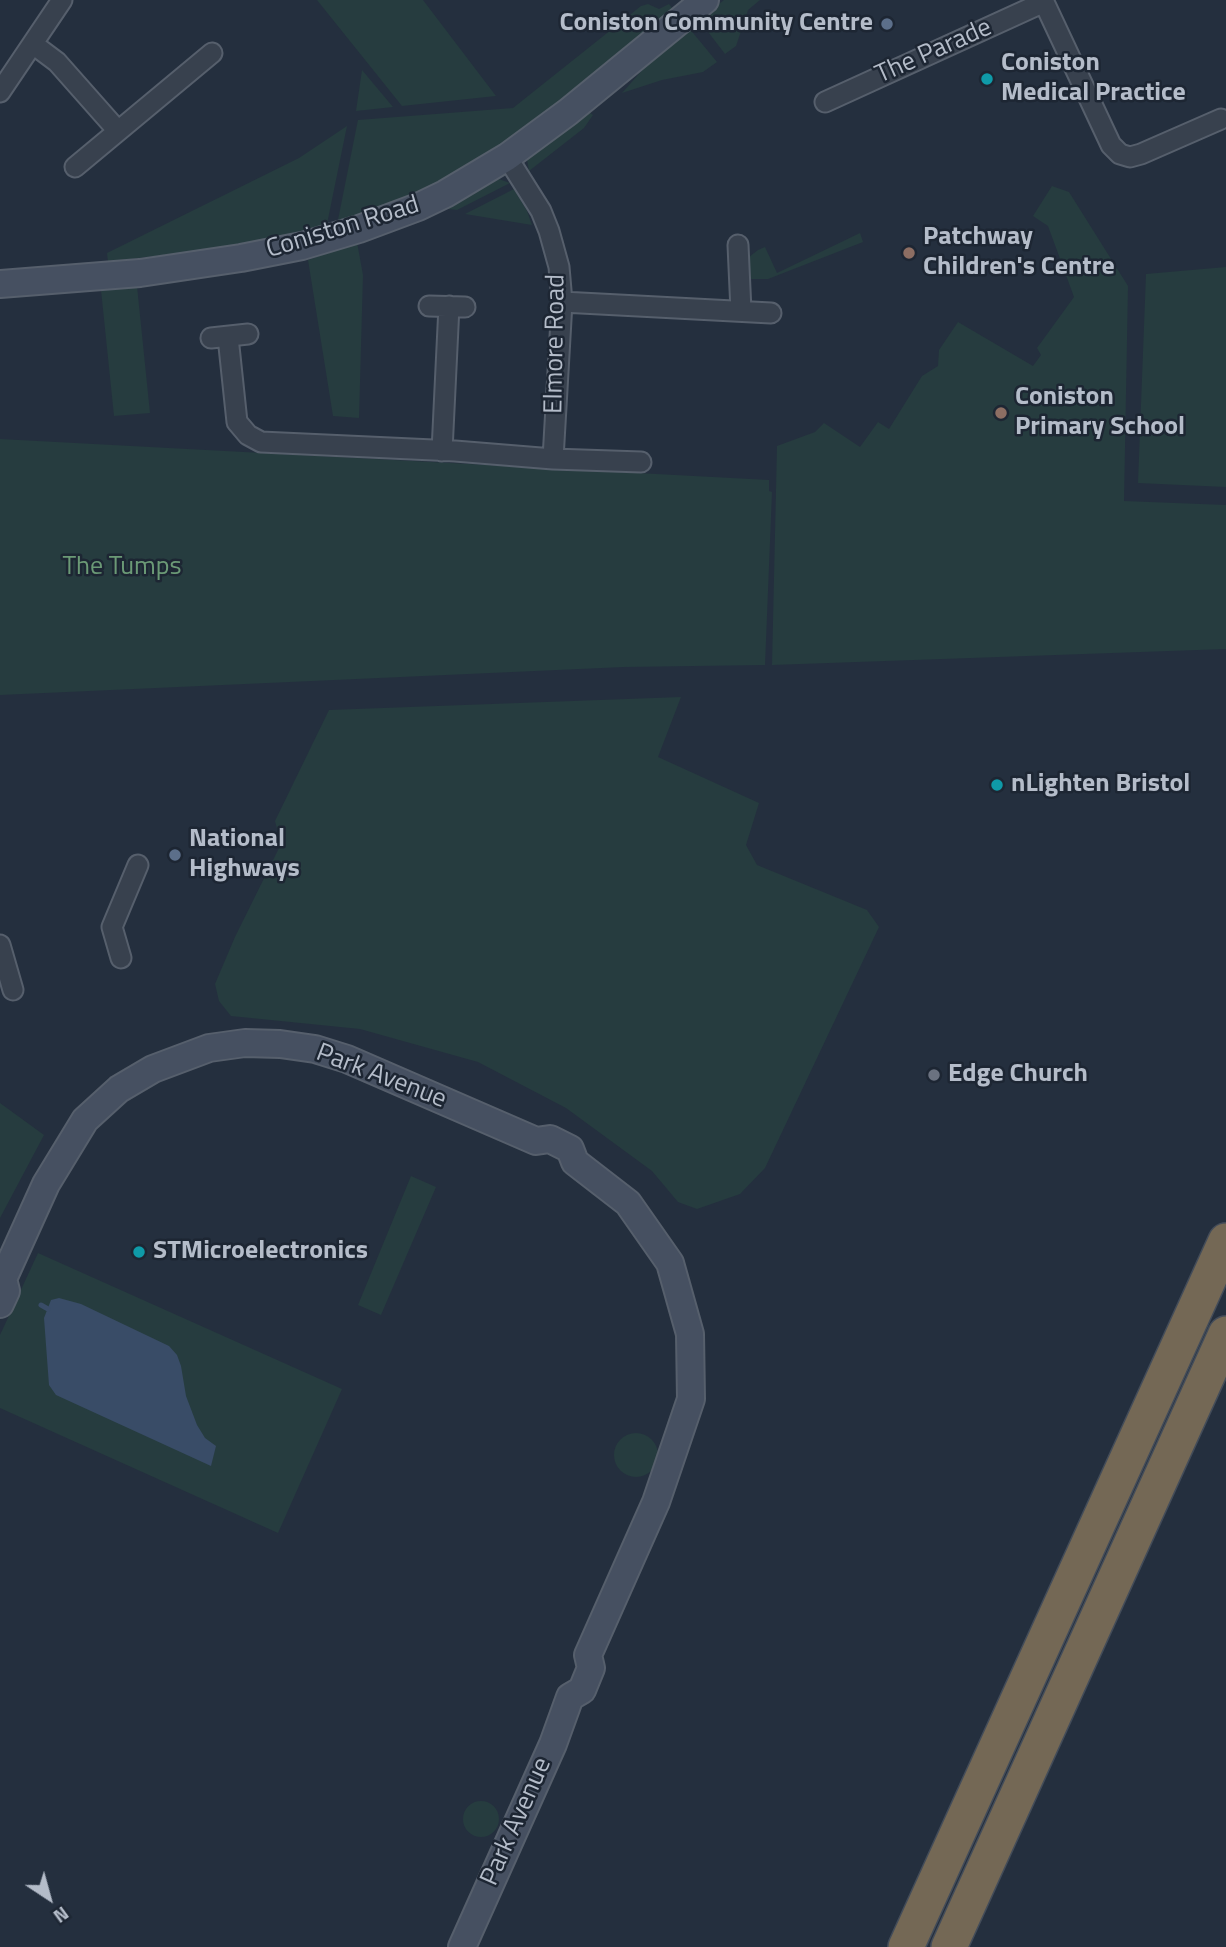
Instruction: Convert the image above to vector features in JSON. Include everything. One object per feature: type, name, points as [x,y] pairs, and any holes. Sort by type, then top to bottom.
[{"type":"highway","points":[[906,1947],[1226,1241]]},
{"type":"highway","points":[[949,1947],[1226,1334]]},
{"type":"street","points":[[0,92],[62,0]]},
{"type":"street","name":"Coniston Road","points":[[0,285],[140,273],[241,258],[302,246],[418,207],[507,157],[568,113],[705,0]]},
{"type":"street","points":[[1044,1],[1111,145],[1120,153],[1130,157],[1140,154],[1221,119]]},
{"type":"street","name":"The Parade","points":[[825,102],[1044,1]]},
{"type":"street","points":[[33,44],[57,62],[118,131]]},
{"type":"street","points":[[75,166],[212,53]]},
{"type":"street","name":"Elmore Road","points":[[507,157],[541,211],[550,231],[559,267],[562,302],[553,459]]},
{"type":"street","points":[[738,245],[741,311]]},
{"type":"street","points":[[562,302],[771,313]]},
{"type":"street","points":[[442,451],[448,306]]},
{"type":"street","points":[[229,336],[237,422],[248,435],[261,442],[641,462]]},
{"type":"street","points":[[121,958],[112,927],[138,865]]},
{"type":"street","points":[[0,945],[13,990]]},
{"type":"street","name":"Park Avenue","points":[[1,1288],[46,1184],[85,1120],[120,1089],[153,1069],[208,1048],[246,1043],[315,1049],[347,1059],[536,1141],[550,1139],[570,1149],[575,1162],[628,1203],[670,1263],[690,1334],[691,1399],[656,1502],[588,1656],[576,1661],[566,1683],[570,1697],[553,1744],[461,1947]]},
{"type":"green space","points":[[317,0],[423,0],[496,96],[402,106]]},
{"type":"green space","points":[[724,0],[760,0],[748,10],[736,46],[725,54],[699,20]]},
{"type":"green space","points":[[648,4],[659,9],[669,4],[675,12],[534,123],[430,189],[337,225],[358,120],[513,108],[641,6]]},
{"type":"green space","points":[[689,28],[717,62],[703,72],[662,80],[622,93],[653,58]]},
{"type":"green space","points":[[362,70],[393,107],[356,111]]},
{"type":"green space","points":[[589,112],[593,115],[584,128],[529,171],[527,159],[530,151]]},
{"type":"green space","points":[[347,126],[327,224],[212,249],[108,262],[107,253],[299,158]]},
{"type":"green space","points":[[493,177],[510,183],[457,210],[431,207]]},
{"type":"green space","name":"Coniston Primary School","points":[[1052,186],[1069,192],[1128,286],[1124,501],[1226,505],[1226,649],[772,665],[777,446],[815,432],[824,423],[860,447],[878,422],[889,429],[922,376],[938,366],[939,350],[958,322],[1033,366],[1041,355],[1037,348],[1074,297],[1048,226],[1033,216]]},
{"type":"green space","points":[[514,189],[532,225],[465,214]]},
{"type":"green space","points":[[860,233],[863,242],[768,279],[747,279],[745,267],[749,257],[765,247],[777,273]]},
{"type":"green space","points":[[357,242],[363,275],[359,418],[333,416],[308,260]]},
{"type":"green space","points":[[1226,267],[1226,487],[1138,483],[1146,274]]},
{"type":"green space","points":[[137,286],[150,413],[114,416],[101,290]]},
{"type":"green space","name":"The Tumps","points":[[0,439],[769,480],[769,491],[772,492],[765,665],[624,667],[0,695]]},
{"type":"green space","points":[[681,697],[658,757],[759,803],[746,845],[757,865],[867,910],[879,927],[765,1168],[740,1194],[697,1209],[678,1202],[652,1171],[566,1108],[478,1062],[360,1029],[231,1016],[219,1001],[215,984],[281,844],[275,821],[329,710]]},
{"type":"green space","points":[[0,1103],[44,1135],[0,1218]]},
{"type":"green space","points":[[411,1176],[436,1187],[381,1315],[358,1305]]},
{"type":"green space","points":[[38,1253],[342,1389],[278,1533],[0,1408],[0,1335]]},
{"type":"green space","points":[[636,1433],[645,1434],[652,1439],[657,1446],[657,1464],[652,1471],[645,1476],[636,1477],[627,1476],[620,1471],[615,1464],[614,1455],[615,1446],[620,1439],[627,1434]]},
{"type":"green space","points":[[481,1801],[494,1806],[499,1819],[494,1832],[481,1837],[468,1832],[463,1819],[468,1806]]},
{"type":"water","points":[[59,1298],[81,1304],[169,1346],[177,1355],[181,1366],[186,1396],[197,1425],[205,1438],[216,1446],[211,1466],[56,1395],[49,1385],[44,1318],[51,1300]]},
{"type":"waterway","points":[[41,1305],[48,1309]]},
{"type":"place","name":"Coniston Community Centre","points":[[887,24]]},
{"type":"place","name":"Coniston Medical Practice","points":[[987,79]]},
{"type":"place","name":"Patchway Children's Centre","points":[[909,253]]},
{"type":"place","name":"Coniston Primary School","points":[[1001,413]]},
{"type":"place","name":"nLighten Bristol","points":[[997,785]]},
{"type":"place","name":"National Highways","points":[[175,855]]},
{"type":"place","name":"Edge Church","points":[[934,1075]]},
{"type":"place","name":"STMicroelectronics","points":[[139,1252]]}]
